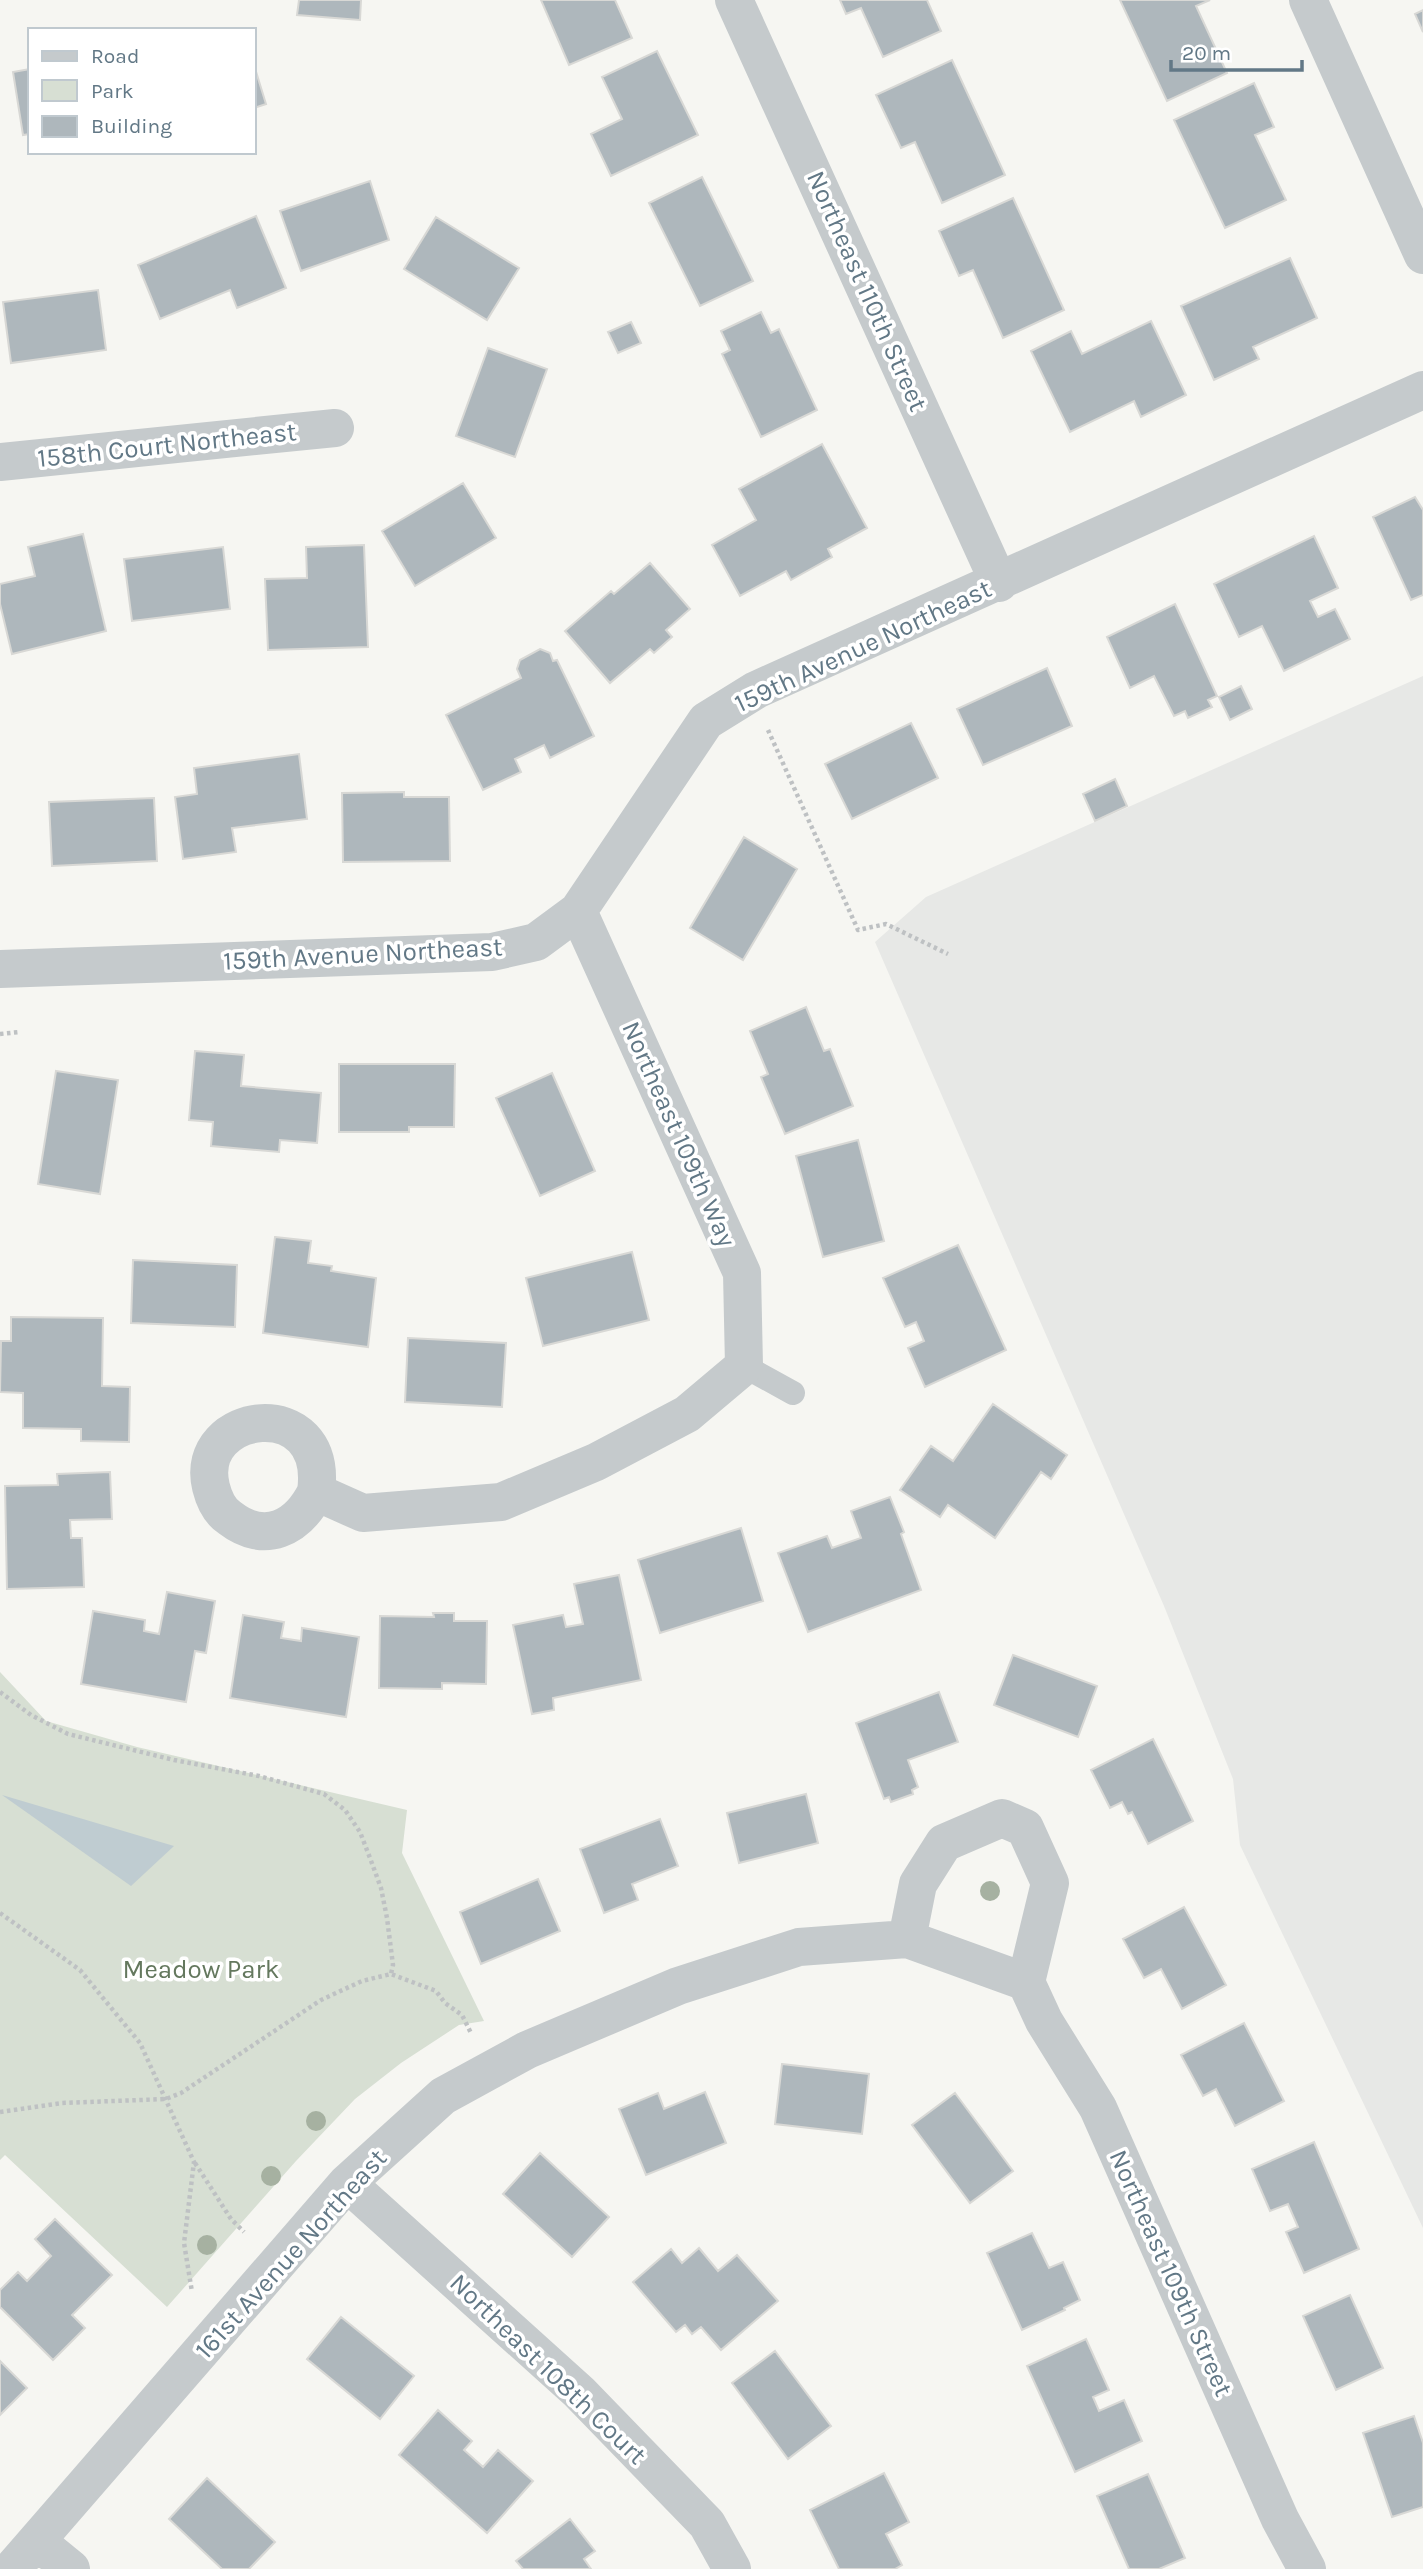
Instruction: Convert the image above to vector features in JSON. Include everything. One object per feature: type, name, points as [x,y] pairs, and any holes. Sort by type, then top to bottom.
[{"type":"street","name":"Northeast 110th Street","points":[[734,0],[999,583]]},
{"type":"street","points":[[1308,0],[1423,255]]},
{"type":"street","name":"159th Avenue Northeast","points":[[0,969],[492,952],[536,942],[578,911],[706,722],[756,690],[1423,390]]},
{"type":"street","name":"158th Court Northeast","points":[[0,462],[335,428]]},
{"type":"street","name":"Northeast 109th Way","points":[[578,911],[742,1273],[744,1366]]},
{"type":"street","points":[[316,1492],[363,1513],[500,1502],[596,1462],[687,1414],[744,1366]]},
{"type":"street","points":[[907,1939],[918,1884],[944,1843],[1002,1818],[1026,1828],[1050,1882],[1026,1982]]},
{"type":"street","name":"161st Avenue Northeast","points":[[12,2569],[347,2183],[443,2096],[527,2050],[678,1986],[799,1947],[907,1939],[1026,1982]]},
{"type":"street","name":"Northeast 109th Street","points":[[1026,1982],[1044,2021],[1098,2108],[1280,2519],[1307,2569]]},
{"type":"street","name":"Northeast 108th Court","points":[[347,2183],[579,2392],[707,2524],[732,2569]]},
{"type":"street","points":[[38,2542],[71,2569]]},
{"type":"lane","points":[[744,1366],[793,1393]]},
{"type":"path","points":[[768,730],[858,930],[886,924],[948,954]]},
{"type":"path","points":[[0,1034],[19,1032]]},
{"type":"path","points":[[0,1692],[31,1715],[68,1734],[174,1760],[259,1776],[324,1794],[345,1810],[360,1832],[370,1858],[381,1888],[387,1918],[393,1965],[391,1974]]},
{"type":"path","points":[[0,1913],[80,1970],[140,2043],[194,2162],[232,2219],[244,2232],[194,2162]]},
{"type":"path","points":[[0,2112],[62,2103],[166,2099],[181,2093],[321,2000],[362,1981],[391,1974],[436,1991],[445,2003],[462,2015],[471,2034]]},
{"type":"path","points":[[192,2292],[184,2243],[194,2162]]},
{"type":"shaded area","points":[[1423,676],[1423,2228],[1240,1845],[1233,1779],[1164,1606],[875,942],[926,897]]},
{"type":"shaded area","points":[[2,1795],[174,1846],[131,1886]]},
{"type":"green space","name":"Meadow Park","points":[[0,1672],[46,1721],[137,1747],[407,1810],[402,1853],[484,2021],[459,2025],[401,2063],[355,2099],[296,2161],[167,2307],[5,2155],[0,2160]]},
{"type":"building","points":[[299,0],[361,0],[360,20],[297,15]]},
{"type":"building","points":[[541,0],[615,0],[632,38],[569,65]]},
{"type":"building","points":[[840,0],[927,0],[941,31],[883,57],[861,8],[846,14]]},
{"type":"building","points":[[1120,0],[1210,0],[1196,6],[1227,73],[1167,101]]},
{"type":"building","points":[[1423,10],[1423,32],[1415,14]]},
{"type":"building","points":[[657,51],[698,135],[611,176],[591,134],[622,119],[602,77]]},
{"type":"building","points":[[952,60],[1005,175],[942,203],[915,142],[901,148],[876,95]]},
{"type":"building","points":[[28,69],[28,134],[23,135],[13,72]]},
{"type":"building","points":[[256,72],[266,104],[256,107]]},
{"type":"building","points":[[1254,83],[1274,127],[1255,135],[1286,200],[1225,228],[1174,120]]},
{"type":"building","points":[[702,177],[753,281],[700,306],[649,203]]},
{"type":"building","points":[[370,181],[389,240],[301,271],[280,211]]},
{"type":"building","points":[[1013,198],[1064,310],[1003,338],[973,270],[959,276],[939,231]]},
{"type":"building","points":[[256,216],[286,288],[237,308],[230,290],[160,319],[138,265]]},
{"type":"building","points":[[436,217],[519,268],[487,320],[404,269]]},
{"type":"building","points":[[1290,258],[1317,318],[1253,347],[1259,359],[1214,380],[1181,306]]},
{"type":"building","points":[[98,290],[106,350],[11,363],[3,302]]},
{"type":"building","points":[[761,312],[771,333],[779,329],[817,410],[761,437],[722,354],[730,350],[721,331]]},
{"type":"building","points":[[1151,321],[1186,395],[1141,417],[1134,401],[1070,432],[1031,351],[1071,331],[1082,354]]},
{"type":"building","points":[[631,322],[641,343],[618,353],[608,332]]},
{"type":"building","points":[[488,348],[547,369],[515,457],[456,436]]},
{"type":"building","points":[[822,444],[867,528],[828,549],[832,557],[791,580],[786,571],[740,596],[712,545],[756,520],[739,489]]},
{"type":"building","points":[[463,483],[496,538],[415,586],[382,531]]},
{"type":"building","points":[[1415,497],[1423,510],[1423,595],[1411,600],[1373,517]]},
{"type":"building","points":[[83,534],[106,631],[12,654],[0,604],[0,584],[35,576],[28,547]]},
{"type":"building","points":[[1314,536],[1338,588],[1310,601],[1318,617],[1335,609],[1350,639],[1284,671],[1262,626],[1239,637],[1214,584]]},
{"type":"building","points":[[364,545],[368,647],[268,650],[265,579],[307,578],[306,547]]},
{"type":"building","points":[[223,547],[230,609],[132,621],[124,559]]},
{"type":"building","points":[[650,563],[690,609],[666,630],[672,637],[654,653],[650,649],[610,683],[565,631],[611,591],[614,594]]},
{"type":"building","points":[[1175,604],[1217,696],[1208,700],[1212,707],[1188,718],[1185,711],[1174,716],[1154,676],[1130,688],[1107,637]]},
{"type":"building","points":[[540,649],[550,653],[553,661],[557,660],[594,736],[550,758],[544,745],[515,759],[521,772],[483,790],[446,715],[521,678],[517,669],[520,660]]},
{"type":"building","points":[[1047,668],[1072,726],[983,765],[957,709]]},
{"type":"building","points":[[1241,686],[1252,709],[1230,720],[1219,697]]},
{"type":"building","points":[[911,723],[938,778],[852,819],[825,764]]},
{"type":"building","points":[[299,754],[307,819],[232,828],[236,852],[183,859],[175,797],[197,794],[194,768]]},
{"type":"building","points":[[1115,779],[1127,806],[1095,821],[1083,794]]},
{"type":"building","points":[[404,792],[404,797],[449,797],[450,861],[343,862],[342,793]]},
{"type":"building","points":[[154,798],[157,861],[52,866],[49,802]]},
{"type":"building","points":[[744,837],[797,869],[743,960],[690,928]]},
{"type":"building","points":[[806,1007],[824,1051],[830,1049],[853,1106],[785,1134],[761,1077],[768,1074],[750,1031]]},
{"type":"building","points":[[195,1051],[244,1055],[241,1086],[321,1093],[317,1143],[280,1140],[279,1152],[211,1146],[213,1122],[189,1120]]},
{"type":"building","points":[[339,1064],[455,1064],[454,1127],[409,1127],[409,1132],[339,1132]]},
{"type":"building","points":[[56,1071],[118,1080],[100,1194],[38,1184]]},
{"type":"building","points":[[552,1073],[595,1171],[540,1196],[496,1098]]},
{"type":"building","points":[[858,1140],[884,1241],[823,1257],[796,1156]]},
{"type":"building","points":[[275,1237],[311,1241],[308,1263],[332,1266],[331,1271],[376,1278],[368,1347],[263,1333]]},
{"type":"building","points":[[958,1245],[1006,1350],[925,1387],[908,1348],[924,1341],[916,1322],[905,1327],[883,1278]]},
{"type":"building","points":[[632,1252],[649,1320],[543,1346],[526,1278]]},
{"type":"building","points":[[133,1260],[237,1265],[235,1327],[131,1323]]},
{"type":"building","points":[[11,1317],[103,1318],[102,1386],[130,1387],[129,1442],[81,1441],[81,1429],[23,1428],[23,1393],[0,1392],[1,1341],[11,1341]]},
{"type":"building","points":[[408,1338],[506,1343],[502,1407],[405,1402]]},
{"type":"building","points":[[993,1404],[1067,1455],[1051,1479],[1041,1472],[995,1538],[948,1505],[940,1517],[900,1490],[931,1446],[953,1461]]},
{"type":"building","points":[[110,1472],[112,1519],[70,1520],[71,1538],[82,1538],[84,1587],[7,1589],[5,1486],[58,1485],[57,1474]]},
{"type":"building","points":[[890,1497],[904,1532],[901,1534],[921,1590],[808,1632],[778,1553],[827,1536],[832,1548],[861,1538],[851,1511]]},
{"type":"building","points":[[741,1528],[763,1601],[660,1633],[638,1560]]},
{"type":"building","points":[[619,1575],[641,1680],[553,1698],[554,1710],[532,1714],[513,1625],[563,1615],[566,1627],[583,1624],[574,1584]]},
{"type":"building","points":[[167,1592],[215,1601],[206,1653],[195,1651],[186,1702],[81,1684],[93,1611],[145,1620],[144,1631],[159,1634]]},
{"type":"building","points":[[433,1613],[454,1613],[454,1621],[487,1621],[486,1684],[442,1683],[442,1689],[379,1688],[380,1616],[434,1617]]},
{"type":"building","points":[[243,1615],[284,1622],[281,1638],[301,1641],[302,1628],[359,1637],[346,1717],[230,1698]]},
{"type":"building","points":[[1013,1655],[1097,1686],[1078,1737],[994,1705]]},
{"type":"building","points":[[939,1692],[958,1742],[908,1760],[918,1787],[912,1790],[913,1794],[891,1802],[889,1797],[884,1799],[856,1723]]},
{"type":"building","points":[[1153,1739],[1193,1821],[1148,1844],[1132,1812],[1128,1814],[1122,1802],[1110,1808],[1091,1770]]},
{"type":"building","points":[[806,1794],[818,1843],[739,1863],[727,1813]]},
{"type":"building","points":[[660,1819],[678,1866],[632,1884],[638,1900],[604,1913],[580,1849]]},
{"type":"building","points":[[538,1879],[560,1931],[481,1964],[460,1912]]},
{"type":"building","points":[[1184,1907],[1226,1985],[1182,2009],[1161,1969],[1144,1978],[1123,1939]]},
{"type":"building","points":[[1244,2023],[1284,2101],[1235,2126],[1216,2089],[1203,2096],[1181,2055]]},
{"type":"building","points":[[782,2064],[869,2074],[862,2134],[775,2124]]},
{"type":"building","points":[[705,2092],[726,2143],[646,2175],[619,2109],[658,2093],[664,2109]]},
{"type":"building","points":[[955,2093],[1013,2171],[970,2203],[912,2125]]},
{"type":"building","points":[[1314,2142],[1359,2249],[1304,2273],[1286,2232],[1298,2227],[1288,2204],[1270,2211],[1252,2169]]},
{"type":"building","points":[[540,2153],[609,2217],[572,2257],[503,2194]]},
{"type":"building","points":[[55,2219],[112,2275],[72,2315],[85,2328],[53,2360],[0,2307],[0,2290],[18,2272],[27,2281],[51,2256],[35,2239]]},
{"type":"building","points":[[1032,2233],[1049,2268],[1063,2262],[1080,2300],[1022,2330],[987,2253]]},
{"type":"building","points":[[699,2248],[718,2271],[737,2255],[778,2301],[721,2350],[701,2327],[692,2334],[685,2325],[676,2332],[633,2282],[671,2249],[682,2263]]},
{"type":"building","points":[[1350,2295],[1383,2368],[1336,2390],[1303,2316]]},
{"type":"building","points":[[341,2317],[414,2376],[380,2419],[307,2359]]},
{"type":"building","points":[[1086,2339],[1109,2390],[1093,2397],[1099,2411],[1124,2400],[1142,2441],[1075,2472],[1027,2366]]},
{"type":"building","points":[[775,2351],[831,2426],[788,2459],[732,2383]]},
{"type":"building","points":[[0,2361],[27,2388],[0,2415]]},
{"type":"building","points":[[438,2410],[472,2441],[464,2450],[483,2467],[498,2450],[533,2481],[487,2533],[399,2455]]},
{"type":"building","points":[[1414,2416],[1423,2443],[1423,2507],[1392,2517],[1363,2433]]},
{"type":"building","points":[[884,2473],[909,2522],[886,2534],[902,2565],[895,2569],[839,2569],[810,2510]]},
{"type":"building","points":[[1148,2474],[1185,2558],[1159,2569],[1129,2569],[1097,2496]]},
{"type":"building","points":[[207,2478],[275,2542],[249,2569],[222,2569],[169,2519]]},
{"type":"building","points":[[570,2519],[595,2551],[584,2559],[591,2569],[523,2569],[516,2561]]}]
